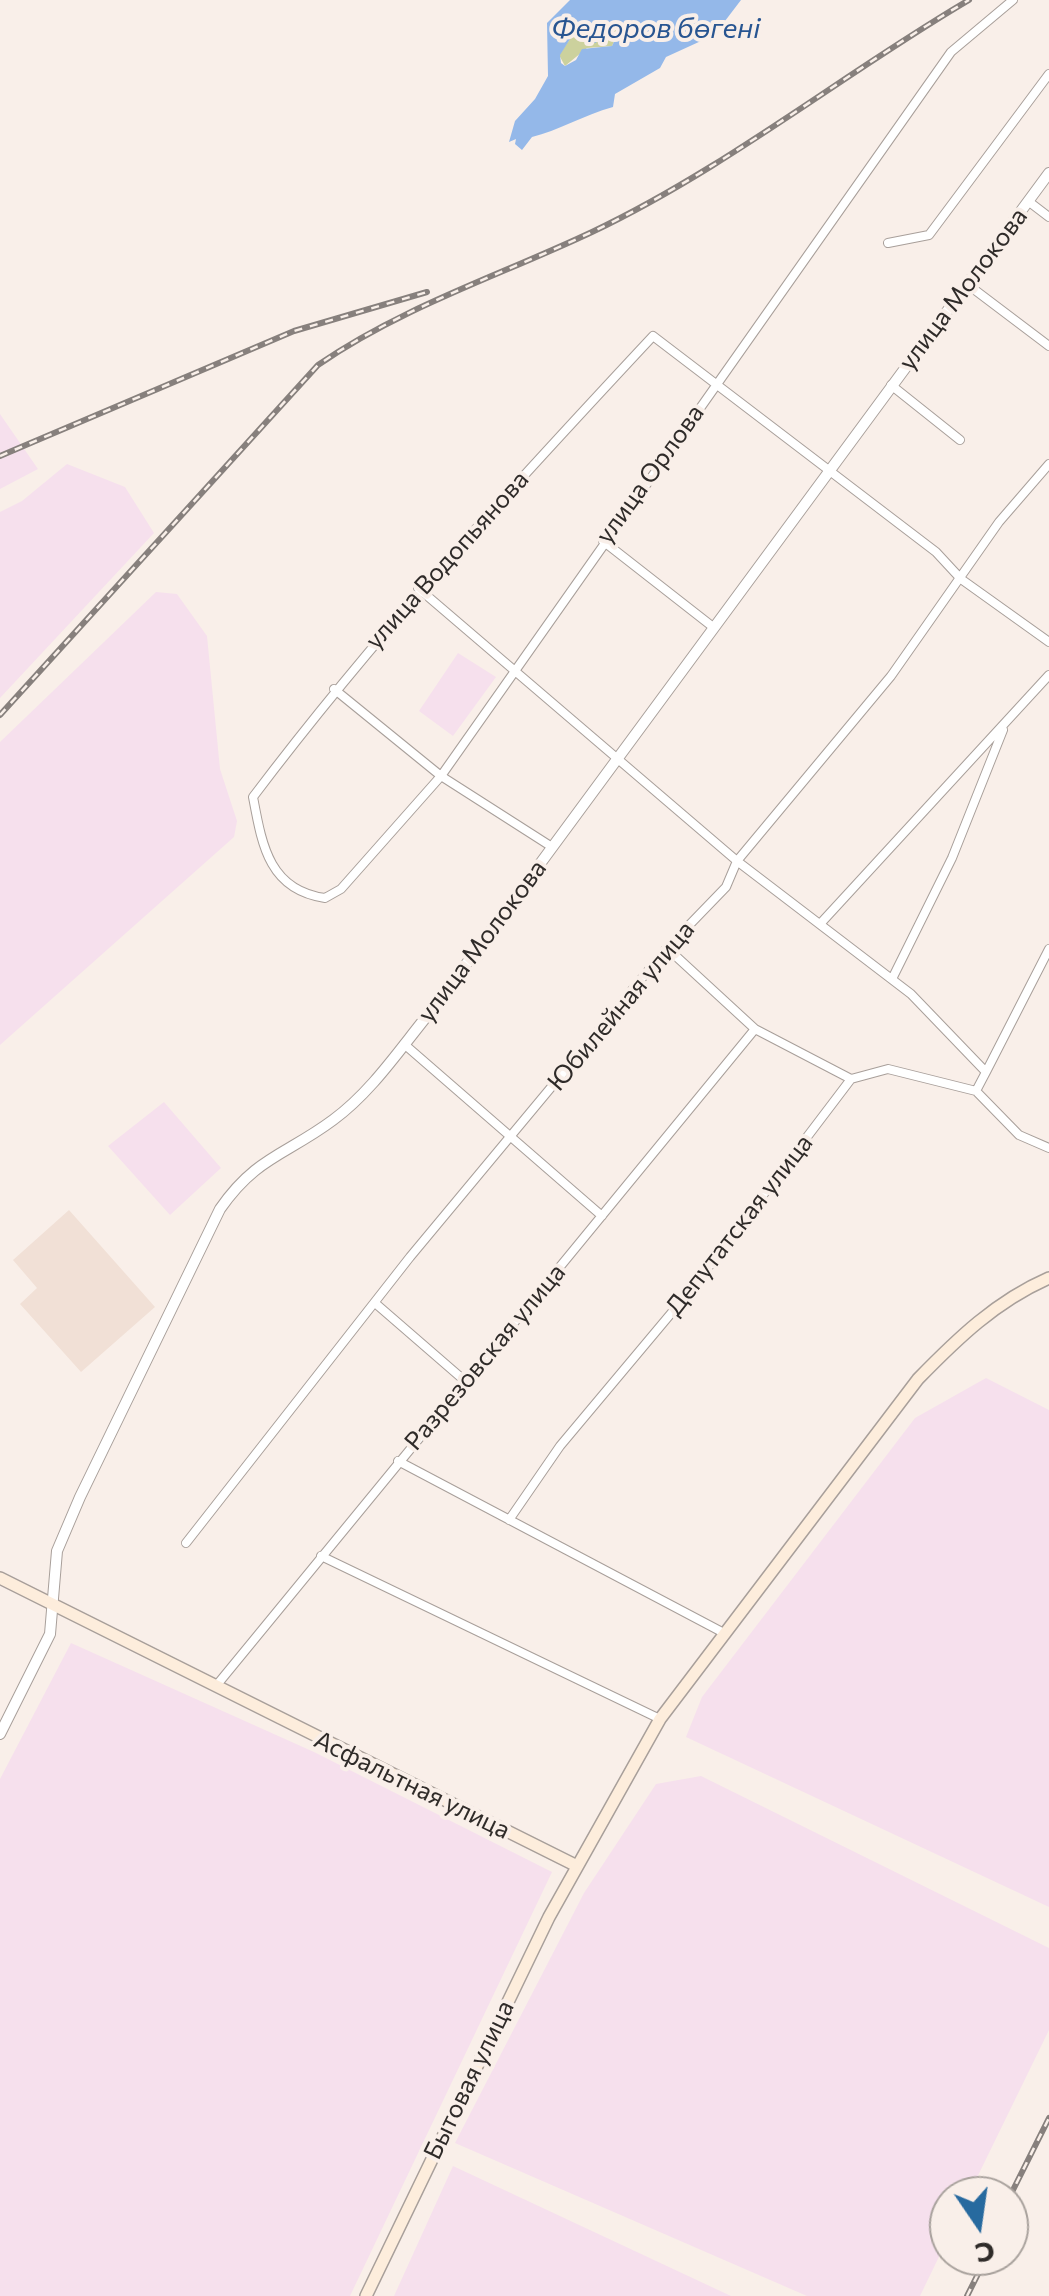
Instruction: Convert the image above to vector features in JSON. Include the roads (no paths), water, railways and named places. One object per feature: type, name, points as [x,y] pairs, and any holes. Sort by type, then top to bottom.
[{"type":"main road","points":[[577,1866],[660,1720],[722,1632],[918,1379],[966,1330],[1010,1298],[1049,1278]]},
{"type":"main road","name":"Асфальтная улица","points":[[0,1578],[577,1866]]},
{"type":"main road","name":"Бытовая улица","points":[[366,2296],[577,1866]]},
{"type":"street","name":"улица Орлова","points":[[272,870],[305,895],[325,898],[342,889],[441,776],[602,541],[951,52],[1013,0]]},
{"type":"street","points":[[888,243],[930,235],[1049,74]]},
{"type":"street","name":"улица Молокова","points":[[0,1734],[45,1648],[55,1605],[52,1581],[57,1551],[72,1515],[220,1209],[253,1168],[333,1120],[363,1095],[404,1044],[1049,173]]},
{"type":"street","points":[[1028,201],[1049,217]]},
{"type":"street","points":[[966,284],[1049,346]]},
{"type":"street","name":"улица Водопьянова","points":[[272,870],[252,797],[418,588],[653,336],[714,386]]},
{"type":"street","points":[[891,385],[960,440]]},
{"type":"street","points":[[714,386],[936,552],[961,580],[1049,642]]},
{"type":"street","name":"Юбилейная улица","points":[[186,1543],[512,1135],[667,948],[726,887],[737,861],[891,676],[999,522],[1049,464]]},
{"type":"street","points":[[602,541],[713,626]]},
{"type":"street","points":[[418,588],[737,861],[892,980],[986,1072]]},
{"type":"street","points":[[820,924],[1049,675]]},
{"type":"street","points":[[334,689],[441,776],[552,847]]},
{"type":"street","points":[[892,980],[952,858],[1005,726]]},
{"type":"street","points":[[667,948],[755,1029],[851,1079],[888,1069],[976,1091],[1020,1136],[1049,1148]]},
{"type":"street","points":[[976,1091],[1049,949]]},
{"type":"street","name":"Разрезовская улица","points":[[216,1686],[755,1029]]},
{"type":"street","points":[[404,1044],[602,1216]]},
{"type":"street","name":"Депутатская улица","points":[[509,1520],[560,1446],[694,1286],[851,1079]]},
{"type":"street","points":[[375,1302],[465,1381]]},
{"type":"street","points":[[398,1462],[722,1632]]},
{"type":"street","points":[[321,1556],[660,1720]]},
{"type":"water","name":"Федоров бөгені","points":[[570,0],[741,0],[725,21],[705,32],[701,41],[666,57],[660,68],[615,94],[613,107],[532,137],[522,150],[515,144],[516,139],[509,142],[515,121],[535,99],[548,76],[547,23]],"holes":[[[623,23],[612,46],[582,49],[576,60],[565,66],[561,63],[560,55],[572,36],[596,43],[598,35],[610,37],[614,25]]]},
{"type":"railway","points":[[0,715],[318,365],[418,309],[641,207],[737,150],[969,0]]},
{"type":"railway","points":[[0,456],[294,331],[427,292]]},
{"type":"railway","points":[[1020,2176],[1049,2118]]},
{"type":"railway","points":[[967,2296],[977,2276]]}]
